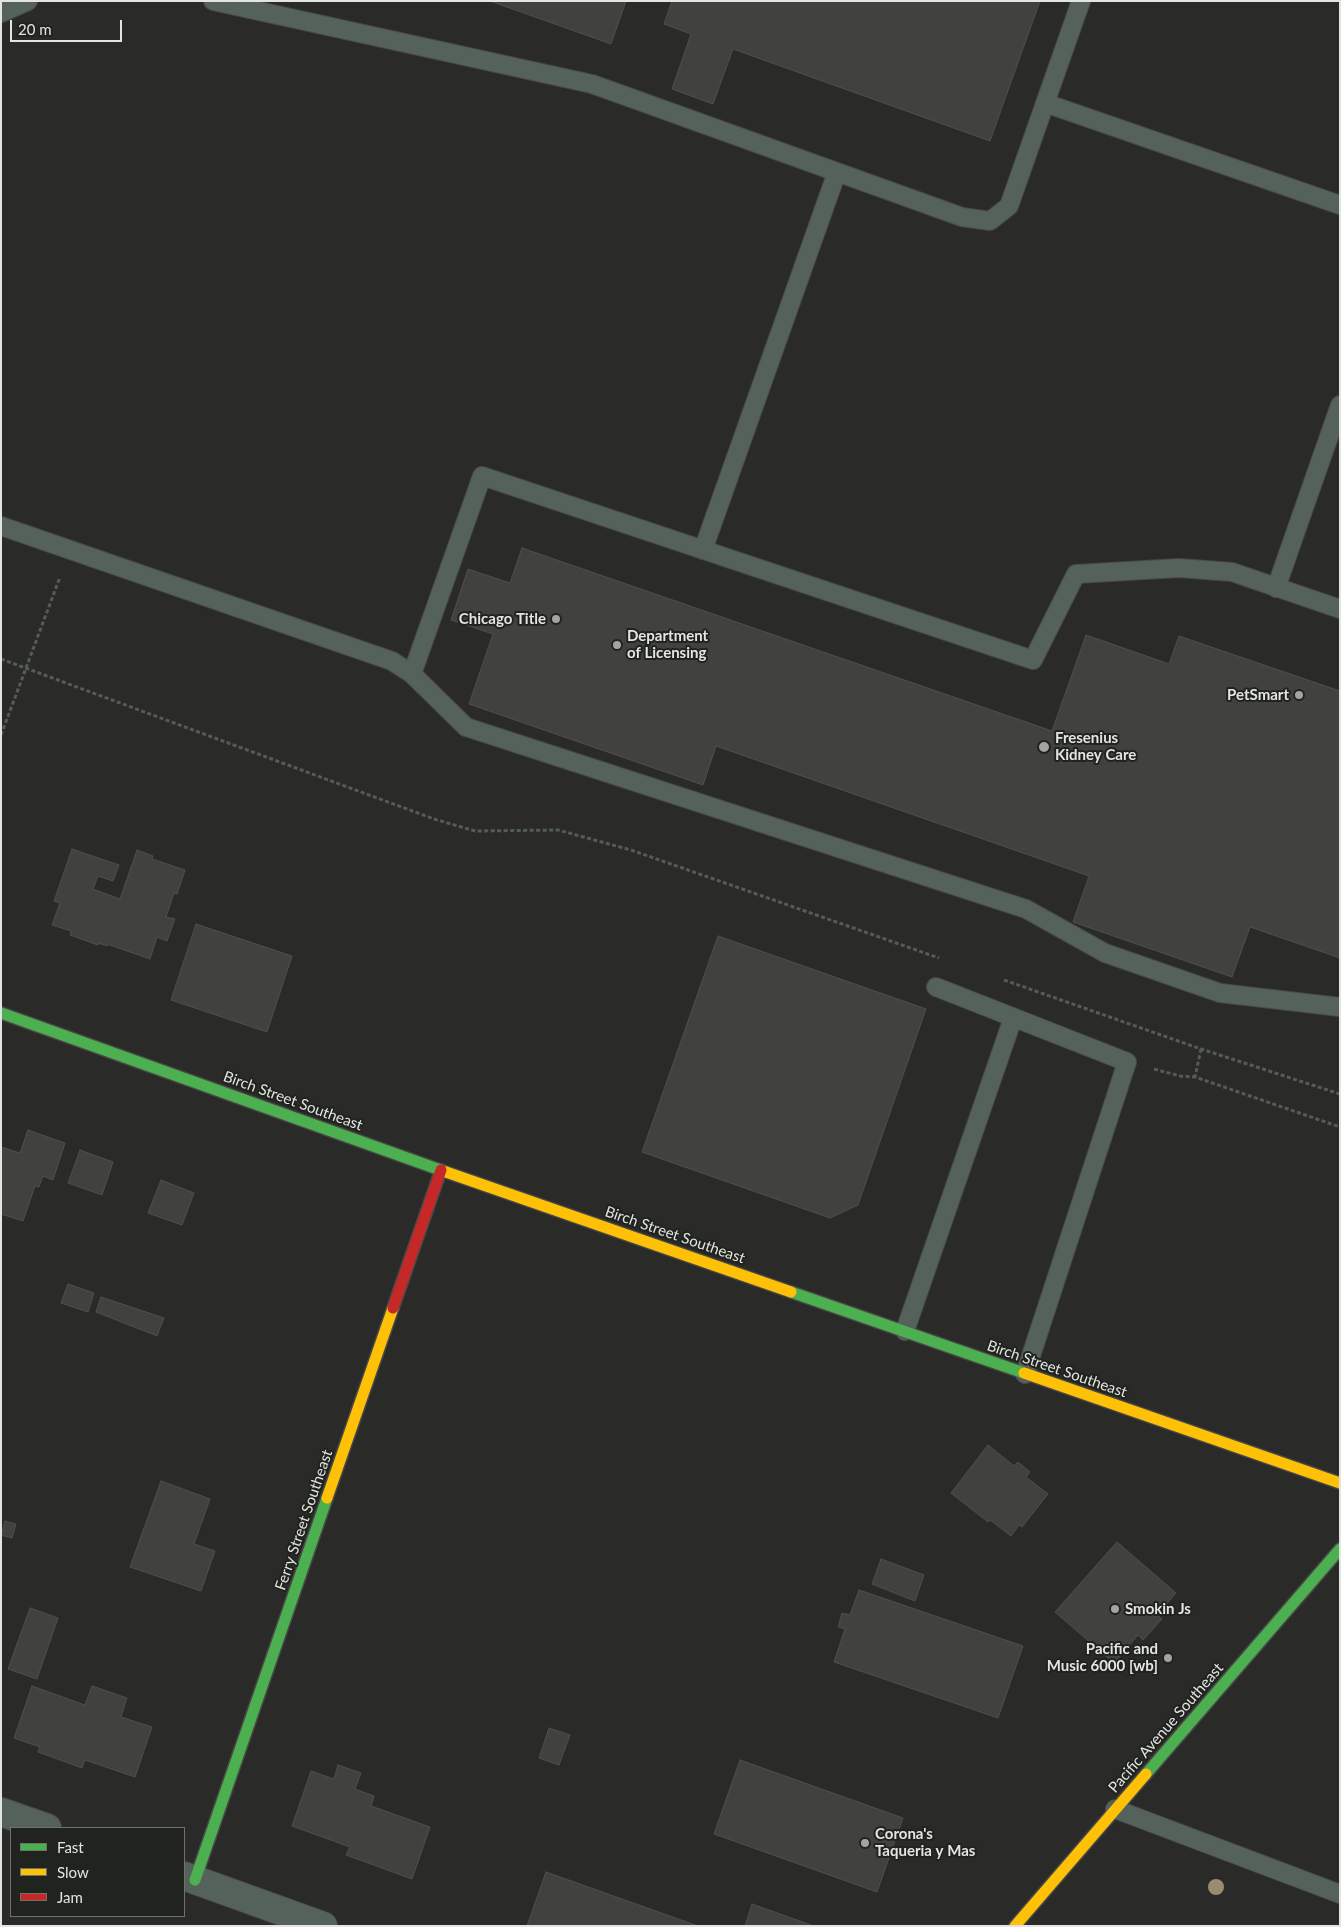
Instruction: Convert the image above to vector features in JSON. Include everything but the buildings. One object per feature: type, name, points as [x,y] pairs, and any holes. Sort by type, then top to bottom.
[{"type":"street","name":"Birch Street Southeast","points":[[1,1013],[441,1170],[1340,1483]]},
{"type":"street","name":"Ferry Street Southeast","points":[[189,1878],[441,1170]]},
{"type":"street","name":"Pacific Avenue Southeast","points":[[1015,1926],[1340,1549]]},
{"type":"street","points":[[1,1812],[44,1827]]},
{"type":"street","points":[[189,1878],[323,1926]]},
{"type":"lane","points":[[1,13],[28,1]]},
{"type":"lane","points":[[213,1],[592,84],[962,217],[990,221],[1009,206],[1081,1]]},
{"type":"lane","points":[[1046,103],[1340,205]]},
{"type":"lane","points":[[703,550],[837,172]]},
{"type":"lane","points":[[1276,588],[1340,405]]},
{"type":"lane","points":[[412,674],[482,476],[1033,660],[1076,574],[1179,568],[1232,572],[1340,609]]},
{"type":"lane","points":[[1,526],[392,661],[412,674],[466,727],[1026,909],[1105,953],[1220,994],[1340,1007]]},
{"type":"lane","points":[[936,987],[1127,1062],[1025,1374]]},
{"type":"lane","points":[[905,1332],[1013,1018]]},
{"type":"lane","points":[[1115,1809],[1340,1894]]},
{"type":"path","points":[[1,735],[70,550]]},
{"type":"path","points":[[1,659],[434,819],[475,830],[558,830],[567,832],[631,850],[948,961]]},
{"type":"path","points":[[995,977],[1200,1049],[1340,1094]]},
{"type":"path","points":[[1195,1077],[1200,1049]]},
{"type":"path","points":[[1180,1076],[1195,1077],[1340,1127]]},
{"type":"traffic: fast","points":[[1,1013],[446,1172]]},
{"type":"traffic: fast","points":[[791,1292],[1024,1373]]},
{"type":"traffic: fast","points":[[195,1880],[327,1498]]},
{"type":"traffic: fast","points":[[1146,1774],[1340,1549]]},
{"type":"traffic: slow","points":[[446,1172],[791,1292]]},
{"type":"traffic: slow","points":[[327,1498],[393,1308]]},
{"type":"traffic: slow","points":[[1024,1373],[1340,1483]]},
{"type":"traffic: slow","points":[[1015,1926],[1146,1774]]},
{"type":"traffic: jam","points":[[393,1308],[441,1170]]},
{"type":"place","name":"Chicago Title","points":[[556,619]]},
{"type":"place","name":"Department of Licensing","points":[[617,645]]},
{"type":"place","name":"PetSmart","points":[[1299,695]]},
{"type":"place","name":"Fresenius Kidney Care","points":[[1044,747]]},
{"type":"place","name":"Smokin Js","points":[[1115,1609]]},
{"type":"place","name":"Pacific and Music 6000 [wb]","points":[[1168,1658]]},
{"type":"place","name":"Corona's Taqueria y Mas","points":[[865,1843]]}]
